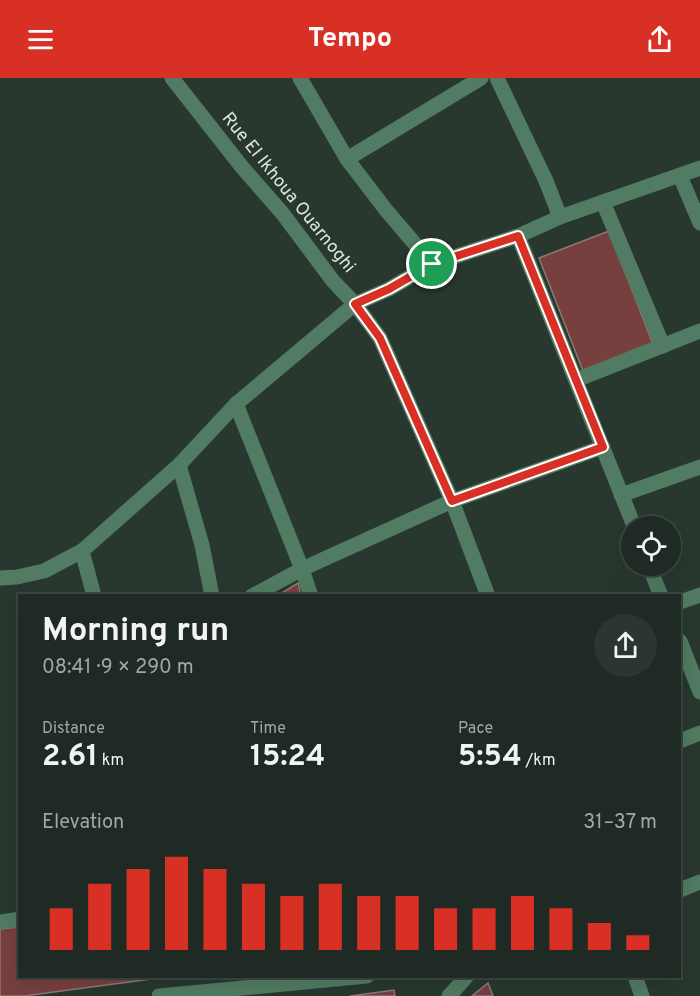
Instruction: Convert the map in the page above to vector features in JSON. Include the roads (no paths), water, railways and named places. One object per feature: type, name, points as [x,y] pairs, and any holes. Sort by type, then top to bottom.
[{"type":"street","name":"Rue EI Ikhoua Ouarnoghi","points":[[172,78],[380,338],[452,501],[487,594]]},
{"type":"street","points":[[300,78],[347,159],[432,264]]},
{"type":"street","points":[[347,159],[481,78]]},
{"type":"street","points":[[497,78],[546,181],[560,217]]},
{"type":"street","points":[[0,578],[17,578],[44,571],[82,551],[179,465],[236,404],[355,304],[389,289],[432,264],[518,236],[560,217],[700,168]]},
{"type":"street","points":[[680,176],[700,223]]},
{"type":"street","points":[[603,202],[663,346]]},
{"type":"street","points":[[518,236],[630,516]]},
{"type":"street","points":[[576,380],[700,331]]},
{"type":"street","points":[[236,404],[310,594]]},
{"type":"street","points":[[256,594],[302,569],[452,501],[603,447]]},
{"type":"street","points":[[179,465],[202,545],[212,594]]},
{"type":"street","points":[[621,495],[700,467]]},
{"type":"street","points":[[82,551],[93,594]]},
{"type":"street","points":[[654,576],[661,594]]},
{"type":"street","points":[[681,602],[700,595]]},
{"type":"street","points":[[681,644],[700,692]]},
{"type":"street","points":[[681,741],[700,733]]},
{"type":"street","points":[[681,890],[700,882]]},
{"type":"street","points":[[0,922],[18,919]]},
{"type":"street","points":[[189,978],[192,992]]},
{"type":"street","points":[[159,996],[192,992],[225,993],[296,979],[320,978]]},
{"type":"street","points":[[448,996],[465,978]]},
{"type":"street","points":[[636,978],[642,996]]}]
